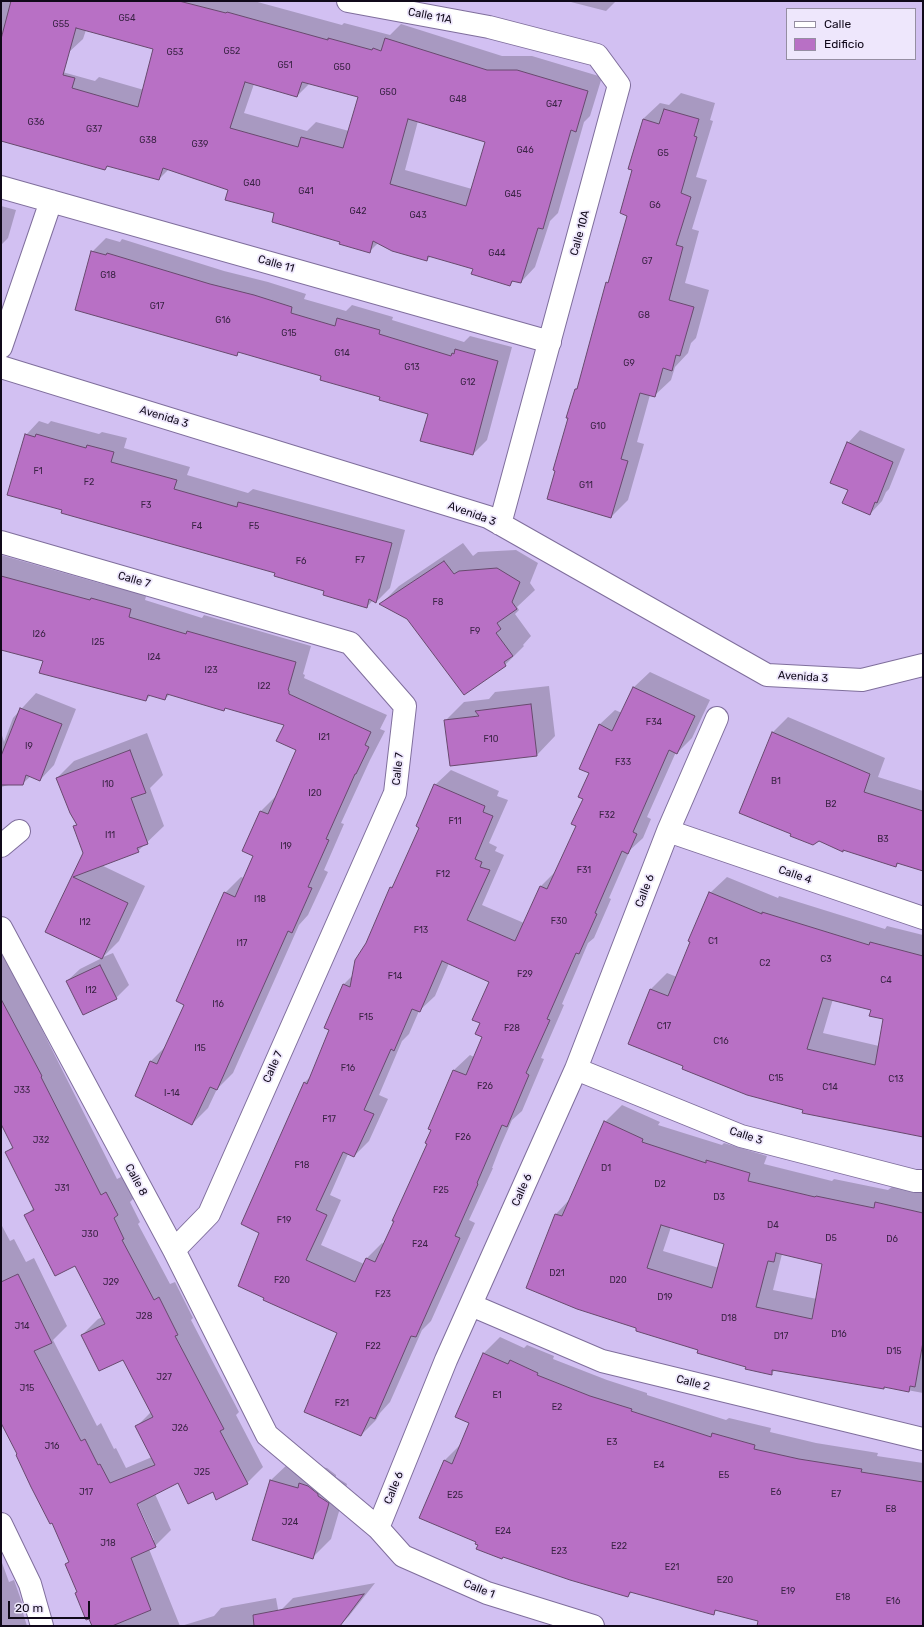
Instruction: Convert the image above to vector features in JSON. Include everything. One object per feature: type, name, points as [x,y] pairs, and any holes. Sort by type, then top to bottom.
[{"type":"street","name":"Calle 11A","points":[[348,1],[489,27]]},
{"type":"street","name":"Calle 10A","points":[[489,27],[597,55],[619,85],[500,524]]},
{"type":"street","name":"Calle 11","points":[[1,187],[550,342]]},
{"type":"street","points":[[1,347],[51,201]]},
{"type":"street","name":"Avenida 3","points":[[1,367],[488,517],[767,675],[862,680],[923,665]]},
{"type":"street","name":"Calle 7","points":[[1,542],[350,643],[405,706],[395,793],[209,1214],[174,1250]]},
{"type":"street","name":"Calle 6","points":[[378,1528],[446,1360],[576,1069],[668,832],[717,718]]},
{"type":"street","points":[[1,846],[19,831]]},
{"type":"street","name":"Calle 4","points":[[668,832],[923,918]]},
{"type":"street","name":"Calle 8","points":[[1,928],[174,1250],[267,1435],[378,1528]]},
{"type":"street","name":"Calle 3","points":[[576,1069],[741,1136],[923,1181]]},
{"type":"street","name":"Calle 2","points":[[471,1305],[602,1361],[923,1440]]},
{"type":"street","points":[[1,1524],[30,1584],[42,1626]]},
{"type":"street","name":"Calle 1","points":[[378,1528],[402,1556],[487,1593],[593,1626]]},
{"type":"building","points":[[11,1],[179,1],[372,50],[373,48],[381,51],[385,38],[487,70],[517,70],[588,91],[576,132],[571,130],[543,229],[538,228],[521,283],[512,281],[510,286],[471,274],[473,269],[428,256],[427,261],[392,251],[373,241],[370,253],[339,244],[340,242],[272,222],[274,213],[225,200],[228,190],[163,168],[159,180],[107,166],[105,170],[1,141],[1,39]],"holes":[[[76,28],[153,49],[138,107],[72,88],[75,78],[63,75]],[[245,82],[297,97],[302,82],[358,97],[343,148],[301,137],[298,147],[230,128]],[[408,119],[485,142],[466,206],[390,184]]]},
{"type":"building","points":[[664,109],[699,119],[694,136],[697,137],[681,193],[691,197],[676,245],[683,247],[669,300],[694,307],[680,356],[676,355],[672,371],[663,368],[655,397],[640,393],[621,459],[628,461],[611,518],[547,499],[555,471],[553,470],[568,418],[566,418],[575,389],[577,389],[606,282],[608,283],[627,216],[620,213],[632,170],[628,169],[643,119],[659,124]]},
{"type":"building","points":[[91,251],[106,255],[107,253],[210,284],[254,295],[292,307],[291,313],[335,326],[337,318],[380,330],[379,334],[451,356],[452,353],[454,354],[455,349],[498,361],[473,455],[420,441],[428,414],[379,400],[380,397],[320,380],[321,376],[238,352],[237,356],[75,310]]},
{"type":"building","points":[[25,434],[35,437],[36,434],[86,448],[87,445],[114,452],[111,462],[177,480],[174,489],[237,507],[238,502],[392,543],[376,603],[369,599],[367,608],[323,595],[324,591],[274,576],[275,573],[61,513],[62,510],[7,495]]},
{"type":"building","points":[[847,442],[893,462],[877,503],[875,502],[870,515],[842,503],[848,490],[830,483]]},
{"type":"building","points":[[444,561],[454,574],[459,571],[497,568],[520,582],[512,602],[517,609],[497,623],[501,629],[496,633],[513,656],[504,662],[506,666],[464,695],[407,619],[379,604]]},
{"type":"building","points":[[1,576],[90,600],[91,598],[131,609],[129,617],[186,634],[187,631],[296,662],[288,690],[289,694],[371,732],[365,745],[369,747],[355,774],[326,839],[329,840],[308,887],[312,888],[292,933],[288,931],[217,1090],[210,1087],[192,1125],[135,1096],[150,1061],[157,1064],[184,1005],[176,1001],[224,892],[235,897],[253,856],[242,851],[260,811],[268,814],[296,750],[276,741],[284,725],[225,708],[224,711],[167,694],[165,700],[148,695],[146,701],[39,673],[43,661],[1,650]]},
{"type":"building","points":[[633,687],[695,716],[677,754],[669,750],[633,832],[637,834],[628,854],[622,851],[595,913],[597,914],[579,954],[576,953],[547,1019],[550,1020],[526,1073],[529,1075],[507,1127],[502,1125],[477,1183],[478,1184],[455,1236],[460,1238],[416,1337],[411,1336],[375,1419],[370,1417],[361,1436],[304,1412],[337,1333],[263,1300],[264,1298],[238,1286],[259,1233],[241,1224],[304,1082],[307,1084],[329,1030],[324,1028],[343,984],[350,987],[355,960],[366,943],[390,887],[392,888],[419,828],[416,826],[434,784],[485,806],[483,812],[493,816],[475,859],[482,862],[480,867],[490,870],[467,920],[515,941],[540,886],[547,889],[576,826],[571,824],[583,799],[578,797],[589,773],[579,769],[599,724],[612,731]],"holes":[[[442,961],[489,982],[472,1020],[480,1023],[475,1034],[482,1037],[466,1075],[453,1070],[428,1129],[431,1130],[425,1143],[427,1144],[375,1262],[366,1258],[355,1282],[306,1260],[327,1215],[316,1210],[343,1152],[354,1157],[374,1114],[364,1110],[391,1049],[394,1051],[412,1009],[420,1012]]]},
{"type":"building","points":[[531,704],[537,756],[450,766],[444,720],[479,716],[475,711]]},
{"type":"building","points":[[20,708],[62,724],[40,781],[26,775],[23,785],[1,785],[1,756]]},
{"type":"building","points":[[772,732],[870,774],[864,792],[923,811],[923,871],[897,863],[896,867],[843,850],[843,852],[819,841],[813,845],[790,836],[791,834],[739,813]]},
{"type":"building","points":[[130,750],[146,793],[131,798],[148,844],[137,848],[139,852],[73,877],[128,903],[102,959],[45,932],[83,853],[73,826],[77,825],[70,813],[56,778]]},
{"type":"building","points":[[709,892],[762,914],[762,912],[869,945],[870,942],[923,956],[923,1137],[802,1113],[803,1110],[747,1095],[682,1069],[683,1066],[628,1044],[650,989],[668,996],[690,942],[688,941]],"holes":[[[823,998],[871,1010],[869,1016],[883,1019],[875,1065],[807,1049]]]},
{"type":"building","points":[[100,965],[117,999],[83,1015],[66,981]]},
{"type":"building","points":[[1,999],[42,1076],[41,1077],[101,1195],[106,1192],[118,1215],[114,1218],[124,1239],[122,1240],[154,1300],[159,1297],[178,1335],[175,1336],[224,1429],[220,1431],[248,1484],[216,1500],[213,1492],[188,1504],[178,1483],[137,1504],[156,1547],[131,1558],[151,1610],[112,1626],[92,1626],[89,1619],[86,1620],[75,1593],[77,1592],[65,1564],[69,1562],[52,1523],[50,1524],[31,1487],[16,1455],[17,1454],[1,1423],[1,1282],[18,1274],[52,1343],[34,1351],[81,1441],[85,1439],[98,1465],[100,1464],[110,1483],[155,1465],[135,1426],[153,1417],[123,1360],[99,1371],[81,1335],[105,1324],[75,1266],[55,1276],[24,1215],[34,1210],[5,1152],[13,1148],[1,1124]]},
{"type":"building","points":[[604,1121],[643,1139],[642,1142],[706,1163],[706,1160],[750,1173],[748,1181],[815,1197],[874,1208],[875,1202],[923,1213],[923,1342],[915,1387],[910,1386],[909,1392],[772,1370],[772,1375],[745,1369],[746,1367],[697,1353],[698,1350],[636,1331],[636,1328],[577,1309],[526,1288],[555,1214],[562,1216]],"holes":[[[661,1225],[724,1244],[712,1288],[647,1268]],[[776,1253],[822,1264],[812,1319],[756,1307],[768,1261],[774,1262]]]},
{"type":"building","points":[[483,1353],[508,1364],[510,1360],[538,1373],[537,1375],[590,1396],[711,1437],[712,1433],[755,1445],[754,1449],[799,1459],[862,1469],[861,1472],[923,1482],[923,1626],[757,1626],[758,1621],[715,1610],[714,1615],[630,1592],[628,1597],[570,1580],[503,1557],[502,1559],[476,1549],[478,1545],[475,1544],[476,1542],[419,1518],[444,1460],[452,1464],[469,1423],[455,1417]]},
{"type":"building","points":[[270,1480],[298,1488],[299,1483],[308,1486],[318,1494],[318,1496],[329,1503],[313,1559],[252,1540]]},
{"type":"building","points":[[364,1594],[340,1626],[254,1626],[253,1615]]}]
